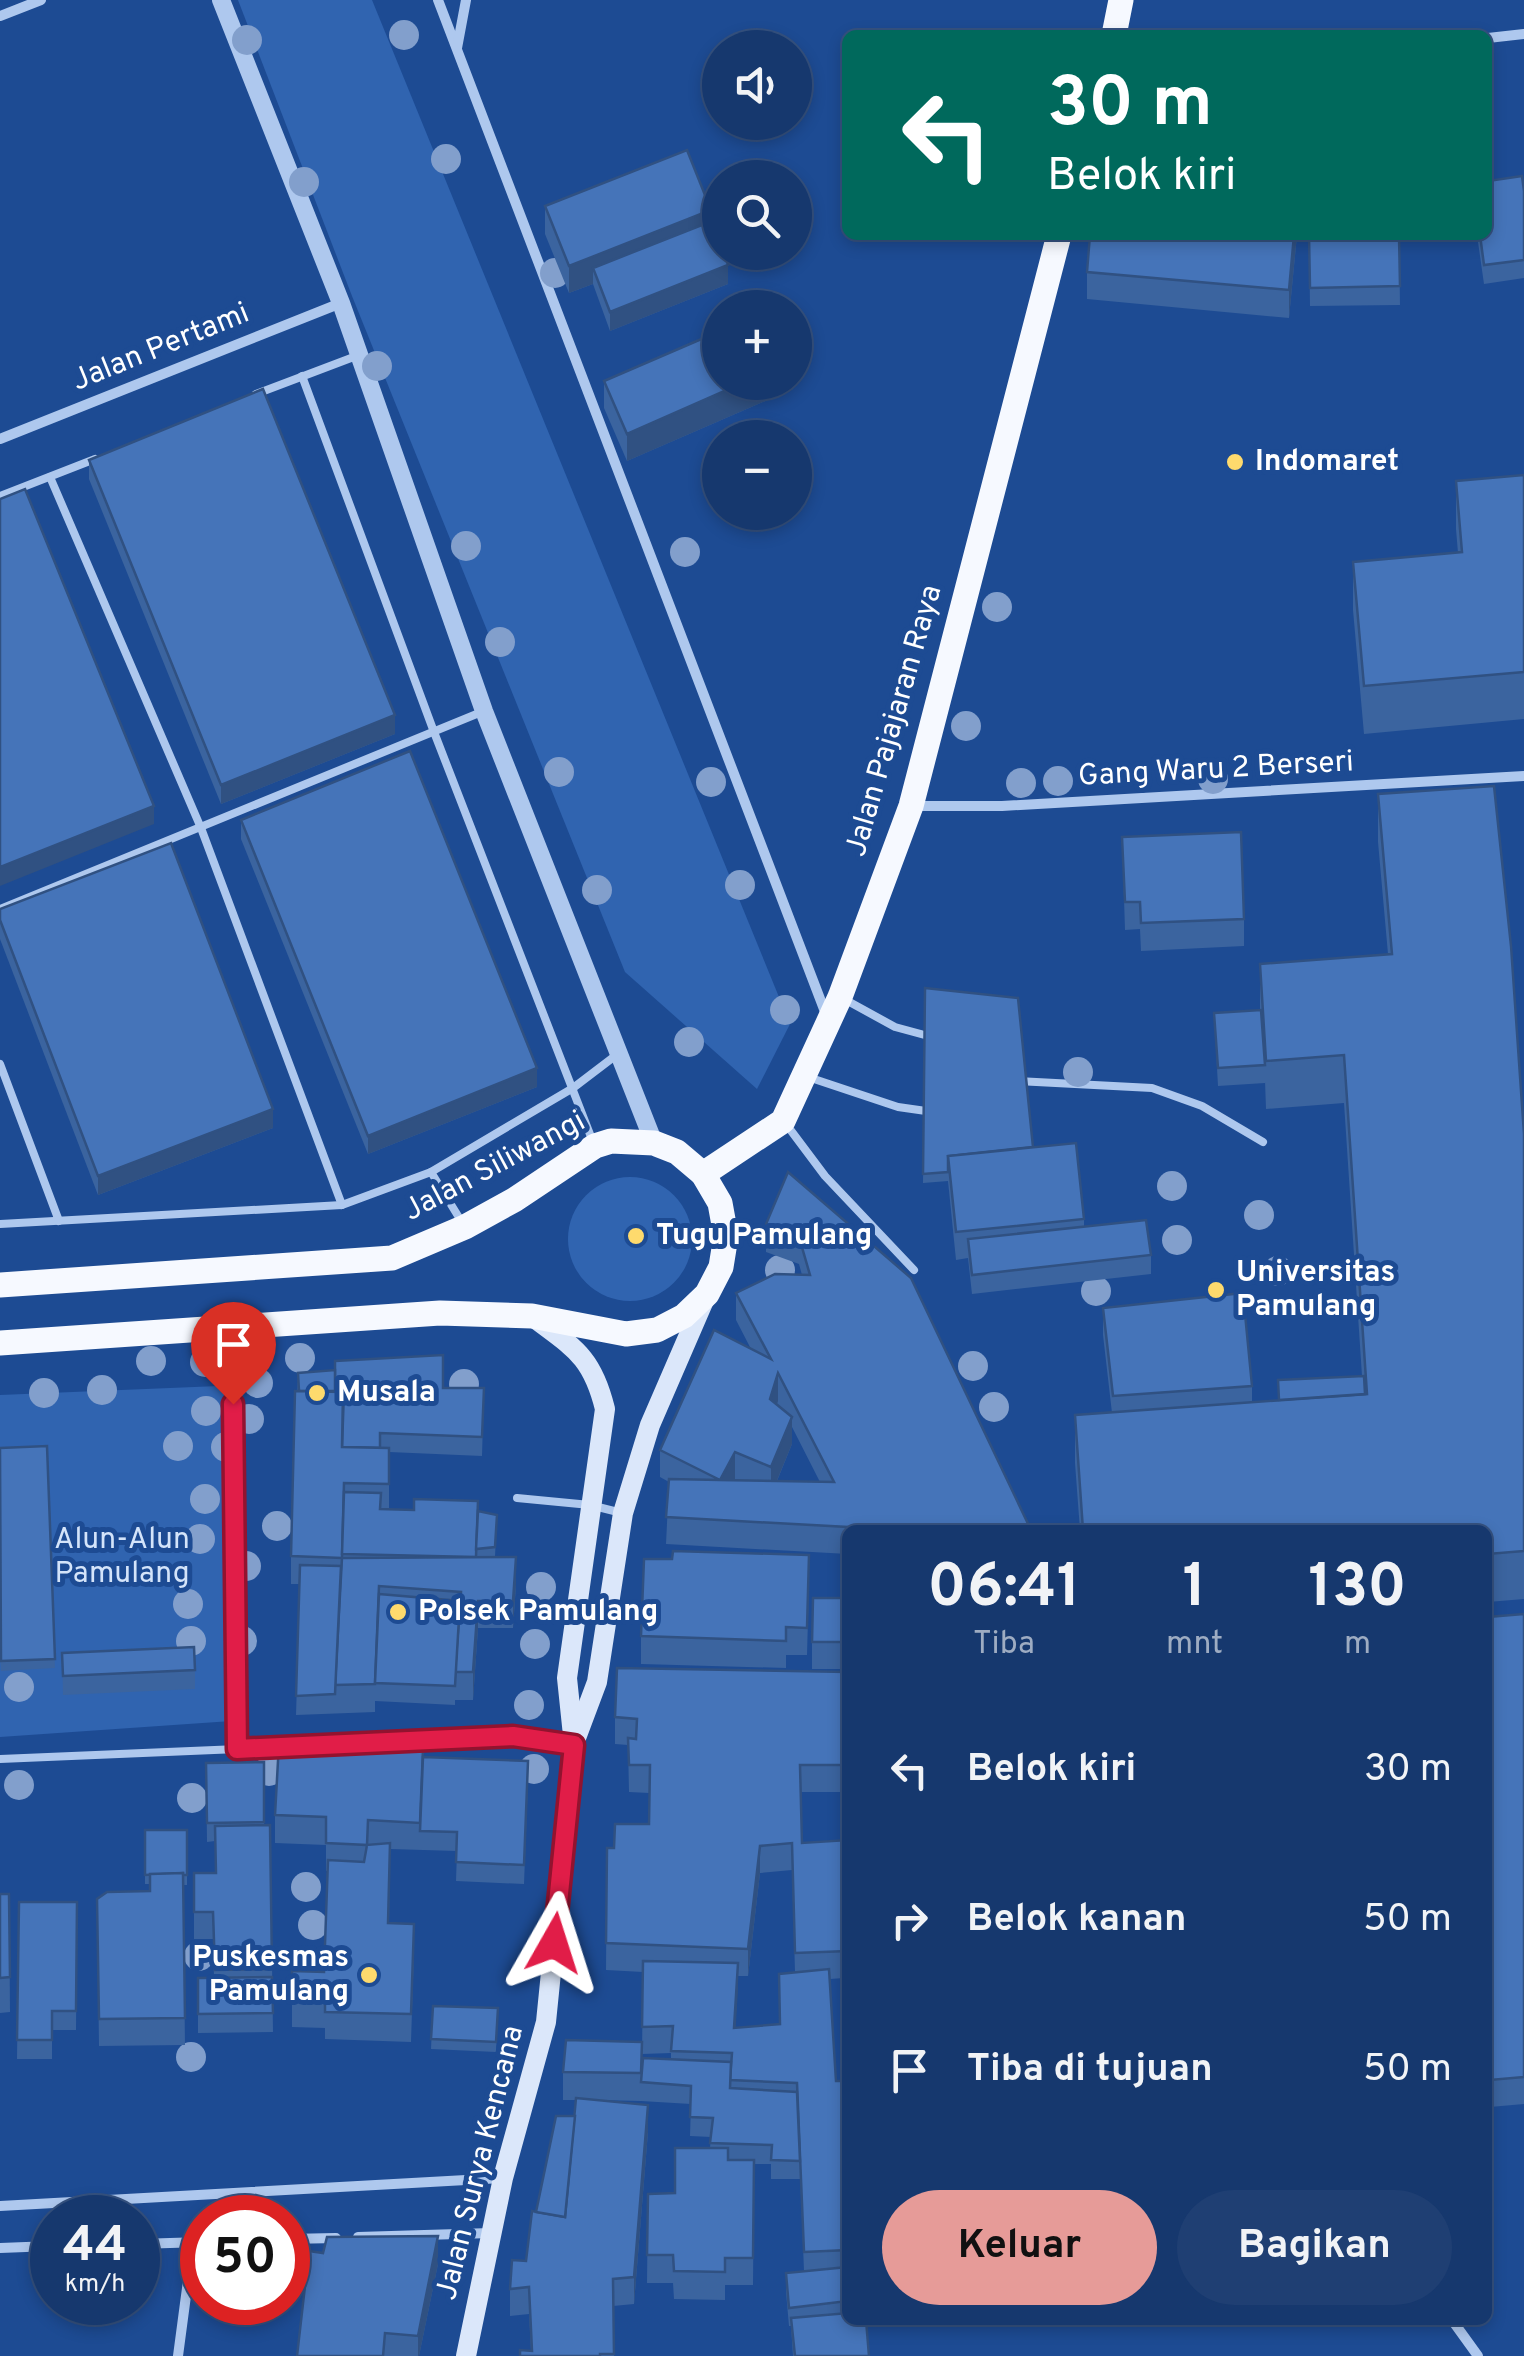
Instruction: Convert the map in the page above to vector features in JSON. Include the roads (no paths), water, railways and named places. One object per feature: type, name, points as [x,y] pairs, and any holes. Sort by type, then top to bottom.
[{"type":"main road","points":[[1115,30],[1121,0]]},
{"type":"main road","name":"Jalan Pajajaran Raya","points":[[703,1174],[783,1121],[840,997],[910,806],[1058,240]]},
{"type":"main road","name":"Jalan Siliwangi","points":[[0,1285],[392,1258],[464,1227],[514,1200],[595,1146],[611,1141],[654,1144],[677,1152],[703,1174]]},
{"type":"main road","points":[[0,1343],[440,1313],[532,1316],[626,1334],[657,1330],[684,1316],[707,1294],[721,1267],[726,1236],[720,1203],[703,1174]]},
{"type":"main road","name":"Jalan Surya Kencana","points":[[574,1745],[607,1682],[623,1513],[650,1425],[707,1294]]},
{"type":"main road","name":"Jalan Surya Kencana","points":[[466,2356],[504,2178],[546,2022],[574,1745],[567,1678],[605,1408],[598,1378],[577,1350],[532,1316]]},
{"type":"street","points":[[0,16],[42,0]]},
{"type":"street","points":[[221,0],[360,355],[484,711],[654,1144]]},
{"type":"street","points":[[438,0],[829,1022]]},
{"type":"street","points":[[457,48],[466,0]]},
{"type":"street","points":[[1492,38],[1524,34]]},
{"type":"street","name":"Jalan Pertami","points":[[0,439],[340,303]]},
{"type":"street","name":"Gang Waru 2 Berseri","points":[[910,806],[1002,806],[1524,776]]},
{"type":"street","points":[[0,2206],[504,2178]]},
{"type":"street","points":[[310,2239],[492,2232]]},
{"type":"street","points":[[0,2248],[30,2247]]},
{"type":"street","points":[[178,2356],[183,2325]]},
{"type":"street","points":[[1456,2325],[1478,2356]]},
{"type":"lane","points":[[248,398],[360,355]]},
{"type":"lane","points":[[302,376],[434,732],[595,1146]]},
{"type":"lane","points":[[0,496],[104,456]]},
{"type":"lane","points":[[50,478],[201,828],[342,1205]]},
{"type":"lane","points":[[0,909],[484,711]]},
{"type":"lane","points":[[840,997],[894,1027],[948,1042]]},
{"type":"lane","points":[[0,1224],[342,1205],[431,1172],[573,1088],[620,1053]]},
{"type":"lane","points":[[0,1064],[60,1221]]},
{"type":"lane","points":[[806,1076],[898,1107],[936,1113],[945,1110]]},
{"type":"lane","points":[[1016,1081],[1152,1088],[1202,1106],[1263,1142]]},
{"type":"lane","points":[[783,1121],[826,1176],[914,1270]]},
{"type":"lane","points":[[431,1172],[464,1227]]},
{"type":"lane","points":[[233,1404],[237,1749]]},
{"type":"lane","points":[[518,1498],[590,1505],[623,1513]]},
{"type":"lane","points":[[316,1746],[513,1736],[574,1745]]},
{"type":"lane","points":[[0,1759],[296,1746]]},
{"type":"place","name":"Indomaret","points":[[1235,462]]},
{"type":"place","name":"Tugu Pamulang","points":[[636,1236]]},
{"type":"place","name":"Universitas Pamulang","points":[[1216,1290]]},
{"type":"place","name":"Musala","points":[[317,1393]]},
{"type":"place","name":"Polsek Pamulang","points":[[398,1612]]},
{"type":"place","name":"Puskesmas Pamulang","points":[[369,1975]]},
{"type":"park label","name":"Alun-Alun Pamulang","points":[[122,1557]]}]
